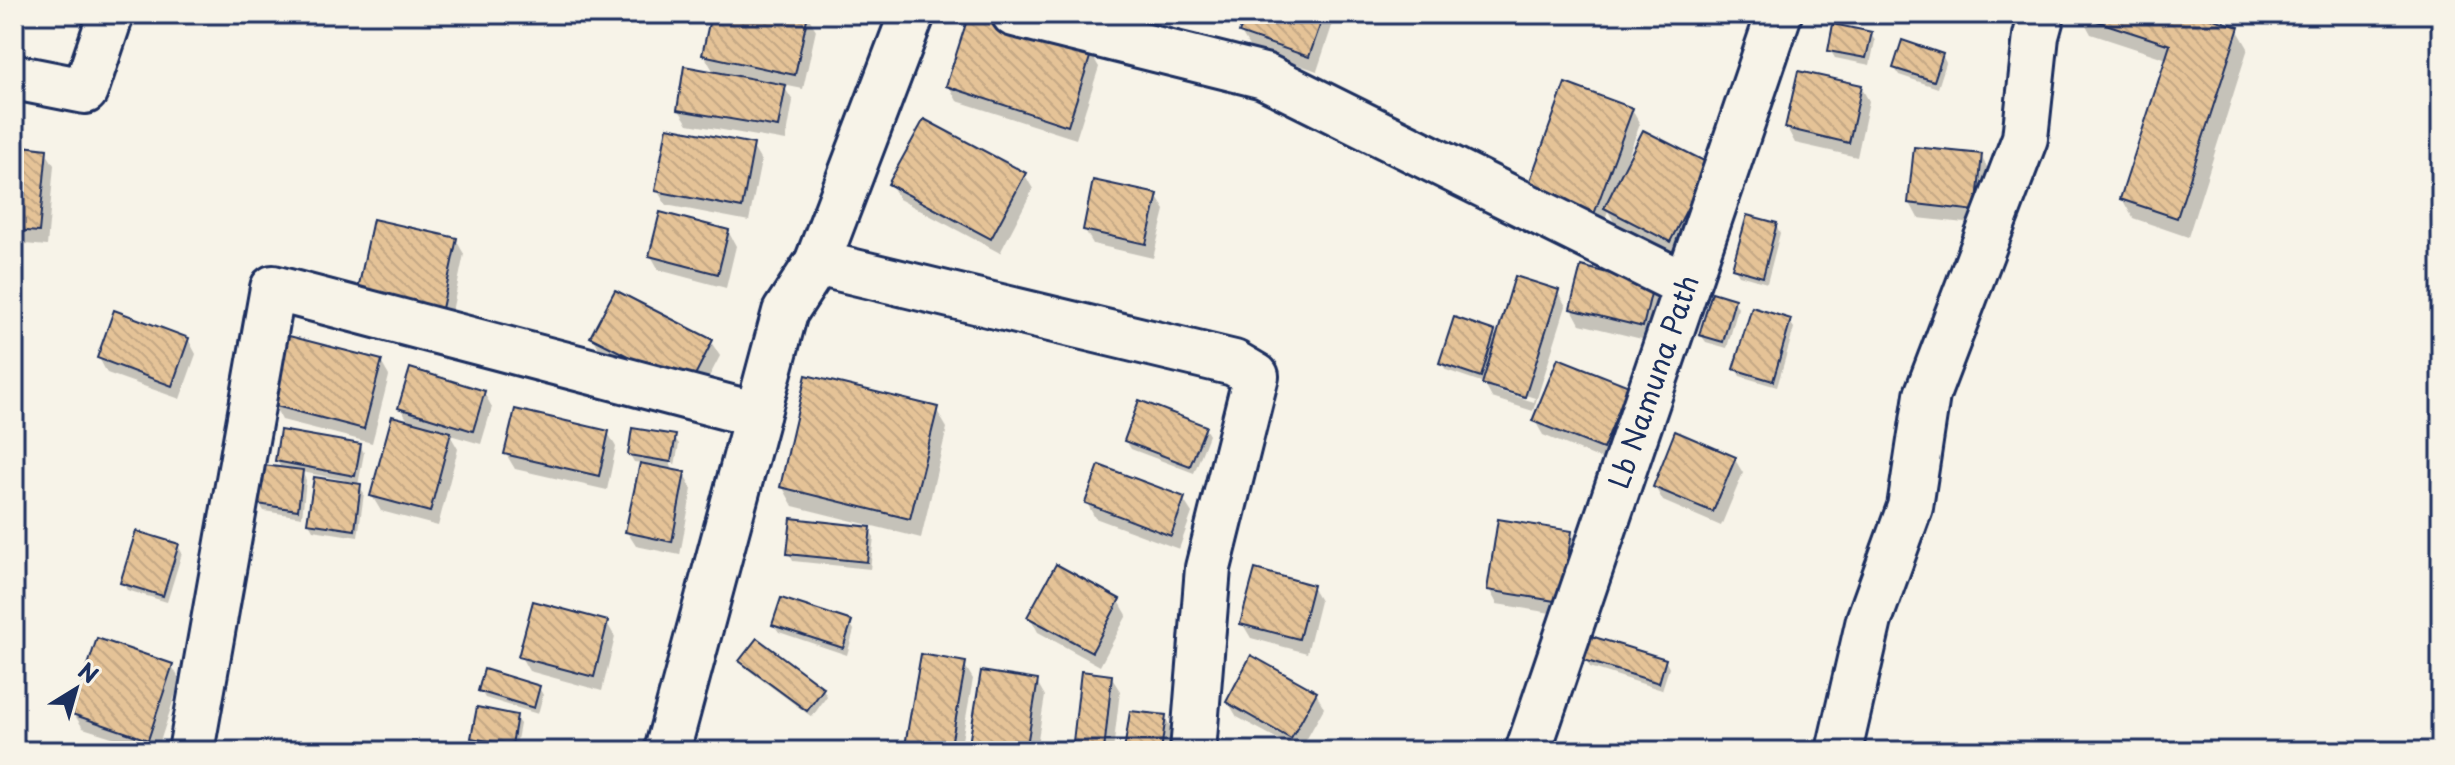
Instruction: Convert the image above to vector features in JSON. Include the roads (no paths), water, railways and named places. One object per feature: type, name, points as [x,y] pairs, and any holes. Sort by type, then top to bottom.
[{"type":"street","points":[[14,77],[85,91],[111,14]]},
{"type":"street","points":[[670,750],[785,312],[817,263],[912,14]]},
{"type":"street","points":[[1014,14],[1264,76],[1686,285]]},
{"type":"street","name":"Lb Namuna Path","points":[[1528,751],[1779,14]]},
{"type":"street","points":[[1839,751],[1869,620],[1910,507],[1927,395],[2025,138],[2036,36],[2042,14]]},
{"type":"street","points":[[817,263],[1234,363],[1256,376],[1208,568],[1193,751]]},
{"type":"street","points":[[191,751],[273,288],[757,415]]}]
